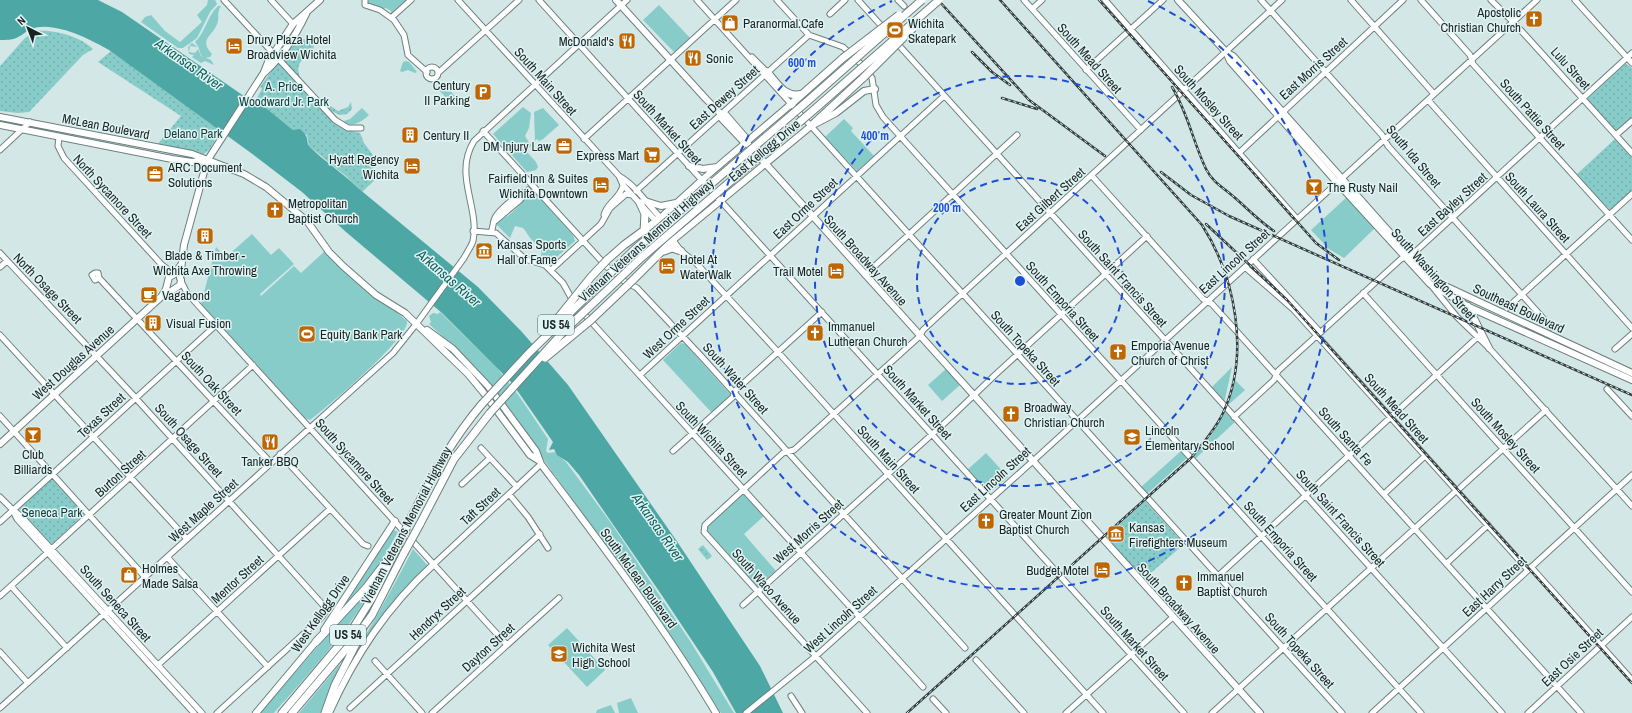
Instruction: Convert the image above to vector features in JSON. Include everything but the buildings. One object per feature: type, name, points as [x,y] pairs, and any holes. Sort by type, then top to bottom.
[{"type":"highway","points":[[790,105],[843,58],[920,0]]},
{"type":"highway","name":"Vietnam Veterans Memorial Highway","points":[[282,713],[352,630],[372,598],[412,516],[445,454],[469,419],[482,404],[529,353],[634,250],[810,99],[920,0]]},
{"type":"highway","points":[[811,126],[864,77],[939,0]]},
{"type":"highway","name":"Vietnam Veterans Memorial Highway","points":[[292,713],[344,653],[372,614],[454,459],[490,413],[524,375],[566,330],[641,258],[939,0]]},
{"type":"highway","points":[[766,74],[788,94],[797,96],[802,94]]},
{"type":"highway","points":[[642,202],[645,214],[644,231]]},
{"type":"highway","points":[[529,353],[591,277],[607,260],[658,220]]},
{"type":"highway","points":[[524,375],[591,320],[673,240]]},
{"type":"highway","points":[[660,253],[672,248],[681,251]]},
{"type":"highway","points":[[316,642],[366,588],[398,545]]},
{"type":"highway","points":[[325,713],[335,685],[372,614]]},
{"type":"main road","points":[[276,55],[293,24],[320,0]]},
{"type":"main road","name":"South Broadway Avenue","points":[[616,0],[721,114],[726,115],[746,137],[746,142],[764,163],[1260,713]]},
{"type":"main road","name":"South Washington Street","points":[[1178,0],[1226,52],[1233,56],[1282,111],[1339,181]]},
{"type":"main road","points":[[178,277],[201,178],[207,161],[263,74],[268,62],[276,55],[300,26],[306,14]]},
{"type":"main road","name":"South Washington Street","points":[[1226,52],[1230,61],[1277,116],[1408,256],[1430,284]]},
{"type":"main road","name":"East Kellogg Drive","points":[[673,240],[764,163],[811,126],[836,113],[864,91],[875,89]]},
{"type":"main road","name":"East Kellogg Drive","points":[[658,220],[718,166],[790,105]]},
{"type":"main road","name":"McLean Boulevard","points":[[0,117],[192,154],[244,174],[274,192],[307,221],[329,252],[376,296],[400,309],[417,323]]},
{"type":"main road","name":"McLean Boulevard","points":[[0,125],[23,128],[59,137],[172,159],[192,162],[207,161]]},
{"type":"main road","points":[[689,166],[702,168],[718,166]]},
{"type":"main road","points":[[642,202],[661,206],[678,203]]},
{"type":"main road","name":"Southeast Boulevard","points":[[1408,256],[1435,280],[1632,373]]},
{"type":"main road","name":"West Douglas Avenue","points":[[0,444],[161,297],[176,287],[178,277],[168,280],[166,289],[161,297]]},
{"type":"main road","points":[[168,280],[171,286],[176,287]]},
{"type":"main road","name":"Southeast Boulevard","points":[[1430,284],[1469,307],[1632,380]]},
{"type":"main road","points":[[1458,292],[1469,307],[1479,336],[1489,348]]},
{"type":"main road","name":"South McLean Boulevard","points":[[417,323],[478,386],[530,455],[540,462],[679,654],[716,713]]},
{"type":"main road","name":"West Kellogg Drive","points":[[256,713],[316,642],[395,521]]},
{"type":"main road","points":[[329,713],[358,656],[376,628],[405,593],[434,564]]},
{"type":"street","points":[[224,0],[335,120],[348,128],[361,128]]},
{"type":"street","points":[[270,0],[293,24]]},
{"type":"street","points":[[365,0],[365,5],[380,10],[392,18],[404,35],[408,55],[426,72],[428,77],[432,79],[436,77],[438,73],[519,0]]},
{"type":"street","points":[[392,18],[411,0]]},
{"type":"street","name":"South Main Street","points":[[458,0],[584,139],[619,176],[627,181],[634,193],[642,202],[658,215],[658,220],[681,251],[696,263],[778,352],[1103,713]]},
{"type":"street","name":"South Market Street","points":[[539,0],[1184,713]]},
{"type":"street","points":[[532,186],[520,200],[494,222],[491,232],[473,231],[465,167],[469,149],[483,131],[627,0]]},
{"type":"street","name":"South Topeka Street","points":[[697,0],[766,74],[790,105],[811,126],[1342,713]]},
{"type":"street","points":[[584,139],[736,0]]},
{"type":"street","name":"South Emporia Street","points":[[777,0],[809,35],[843,47],[867,70],[872,78],[878,110],[899,136],[1422,713]]},
{"type":"street","points":[[830,14],[845,0]]},
{"type":"street","name":"South Saint Francis Street","points":[[858,0],[1502,713]]},
{"type":"street","points":[[898,0],[904,6]]},
{"type":"street","name":"South Mead Street","points":[[1024,0],[1141,130]]},
{"type":"street","points":[[1032,9],[1042,0]]},
{"type":"street","name":"South Mosley Street","points":[[1105,0],[1184,91],[1240,152],[1297,219]]},
{"type":"street","points":[[1086,70],[1163,0]]},
{"type":"street","name":"South Ida Street","points":[[1261,0],[1551,327]]},
{"type":"street","name":"East Gilbert Street","points":[[706,525],[783,453],[794,450],[920,336],[923,330],[1282,0]]},
{"type":"street","points":[[1351,0],[1434,94]]},
{"type":"street","name":"East Morris Street","points":[[1240,152],[1282,111],[1403,0]]},
{"type":"street","name":"South Pattie Street","points":[[1421,0],[1470,55],[1473,64],[1632,240]]},
{"type":"street","name":"Lulu Street","points":[[1492,0],[1632,152]]},
{"type":"street","name":"East Lincoln Street","points":[[946,538],[1033,461],[1076,420],[1537,0]]},
{"type":"street","points":[[1576,0],[1632,63]]},
{"type":"street","name":"East Dewey Street","points":[[601,224],[614,204],[626,194],[634,193],[809,35]]},
{"type":"street","name":"East Bayley Street","points":[[1234,417],[1274,380],[1278,371],[1363,293],[1401,259],[1408,256],[1453,218],[1632,54]]},
{"type":"street","points":[[426,72],[428,68],[433,67],[437,69],[438,73]]},
{"type":"street","name":"East Orme Street","points":[[726,296],[944,96]]},
{"type":"street","name":"South Laura Street","points":[[1428,100],[1632,328]]},
{"type":"street","points":[[1616,135],[1632,121]]},
{"type":"street","points":[[0,150],[30,122]]},
{"type":"street","name":"South Water Street","points":[[483,131],[582,241],[615,274],[637,288],[735,393],[965,648]]},
{"type":"street","points":[[864,275],[1017,135]]},
{"type":"street","name":"North Sycamore Street","points":[[59,137],[59,150],[64,158],[162,265],[178,277]]},
{"type":"street","name":"South Main Street","points":[[619,176],[623,185],[634,193]]},
{"type":"street","name":"South Santa Fe","points":[[1092,176],[1207,301],[1212,304],[1581,713]]},
{"type":"street","points":[[551,270],[601,224],[606,208],[620,194],[623,185]]},
{"type":"street","points":[[1507,308],[1632,194]]},
{"type":"street","name":"West Maple Street","points":[[0,708],[393,353],[417,323],[464,258],[472,242],[473,231]]},
{"type":"street","name":"South Wichita Street","points":[[491,232],[499,235],[525,259],[545,265],[551,270],[563,283],[574,303],[923,687]]},
{"type":"street","points":[[888,474],[1147,236]]},
{"type":"street","name":"North Osage Street","points":[[0,253],[97,356]]},
{"type":"street","name":"South Mead Street","points":[[1253,259],[1425,456],[1459,489],[1488,525],[1632,680]]},
{"type":"street","points":[[0,267],[7,261]]},
{"type":"street","name":"North Sycamore Street","points":[[162,265],[168,280]]},
{"type":"street","name":"South Mead Street","points":[[1245,267],[1287,303],[1319,334]]},
{"type":"street","name":"South Sycamore Street","points":[[178,277],[187,293],[507,645]]},
{"type":"street","name":"South Oak Street","points":[[99,278],[271,463]]},
{"type":"street","name":"South Washington Street","points":[[1430,284],[1457,317],[1479,336]]},
{"type":"street","name":"South Sycamore Street","points":[[176,287],[187,293]]},
{"type":"street","name":"South Mosley Street","points":[[1363,293],[1632,592]]},
{"type":"street","name":"West Orme Street","points":[[640,375],[726,296]]},
{"type":"street","points":[[673,451],[822,312]]},
{"type":"street","name":"Texas Street","points":[[0,522],[216,325]]},
{"type":"street","points":[[1615,349],[1632,334]]},
{"type":"street","points":[[0,335],[187,539]]},
{"type":"street","points":[[1218,576],[1479,336]]},
{"type":"street","points":[[1489,348],[1632,506]]},
{"type":"street","name":"South Osage Street","points":[[97,356],[323,605],[325,612],[321,618],[268,667]]},
{"type":"street","name":"Burton Street","points":[[0,596],[253,365]]},
{"type":"street","points":[[1607,389],[1632,416]]},
{"type":"street","points":[[1212,713],[1370,567],[1546,410]]},
{"type":"street","points":[[0,416],[145,577]]},
{"type":"street","points":[[481,448],[517,487]]},
{"type":"street","points":[[280,454],[363,544],[368,546]]},
{"type":"street","points":[[1384,494],[1425,456]]},
{"type":"street","points":[[462,484],[490,458]]},
{"type":"street","name":"Taft Street","points":[[434,564],[517,487],[540,462]]},
{"type":"street","name":"West Morris Street","points":[[743,605],[888,474]]},
{"type":"street","name":"East Harry Street","points":[[1372,713],[1632,475]]},
{"type":"street","points":[[509,494],[540,534],[548,548]]},
{"type":"street","name":"South Seneca Street","points":[[0,497],[21,516],[52,549],[194,713]]},
{"type":"street","name":"Mentor Street","points":[[158,666],[330,509]]},
{"type":"street","name":"South Seneca Street","points":[[13,510],[17,520],[47,553],[106,612],[202,713]]},
{"type":"street","name":"South Waco Avenue","points":[[706,525],[704,532],[867,713]]},
{"type":"street","points":[[1447,563],[1488,525]]},
{"type":"street","name":"Hendryx Street","points":[[350,708],[540,534]]},
{"type":"street","name":"West Lincoln Street","points":[[746,713],[816,656],[946,538]]},
{"type":"street","points":[[167,557],[268,667],[217,713]]},
{"type":"street","points":[[11,586],[67,648]]},
{"type":"street","name":"Dayton Street","points":[[432,713],[558,598]]},
{"type":"street","points":[[1066,713],[1173,617]]},
{"type":"street","name":"East Osie Street","points":[[1528,713],[1632,617]]},
{"type":"street","points":[[0,652],[28,683]]},
{"type":"street","points":[[976,660],[1024,713]]},
{"type":"street","points":[[375,662],[422,713]]},
{"type":"street","points":[[791,696],[802,713]]},
{"type":"street","points":[[933,699],[946,713]]},
{"type":"green space","points":[[208,0],[215,0],[217,4],[210,12],[197,38],[183,48],[178,48],[141,22],[145,17],[151,15],[165,31],[180,42],[202,22],[197,15],[207,5]]},
{"type":"green space","points":[[367,0],[407,0],[391,14],[391,11],[386,8],[383,9],[367,4]]},
{"type":"green space","points":[[659,5],[690,38],[674,52],[643,20]]},
{"type":"green space","points":[[218,6],[221,6],[218,22],[206,41],[206,45],[212,54],[210,57],[205,58],[201,55],[195,42],[202,34],[211,14]]},
{"type":"green space","points":[[35,31],[50,31],[66,34],[81,40],[93,49],[83,55],[29,112],[18,113],[0,111],[0,66],[25,38]]},
{"type":"green space","name":"A. Price Woodward Jr. Park","points":[[296,37],[314,42],[313,54],[307,56],[300,63],[298,70],[304,84],[318,97],[338,111],[348,107],[351,102],[352,109],[347,114],[340,115],[331,111],[328,116],[347,130],[360,133],[364,143],[373,155],[370,161],[375,166],[372,171],[377,178],[362,192],[347,177],[309,146],[307,135],[293,130],[261,104],[254,103],[262,89],[260,87]]},
{"type":"green space","points":[[192,43],[198,47],[190,46],[189,52],[195,53],[198,49],[201,56],[211,60],[214,65],[205,61],[201,63],[192,57],[194,55],[189,54],[188,47],[192,44],[188,45]]},
{"type":"green space","name":"Delano Park","points":[[111,51],[218,128],[214,142],[209,150],[204,154],[157,145],[181,116],[98,62]]},
{"type":"green space","points":[[403,62],[409,62],[417,72],[415,73],[408,70],[402,72],[400,71]]},
{"type":"green space","points":[[1625,63],[1632,68],[1632,118],[1616,131],[1587,99]]},
{"type":"green space","points":[[436,87],[447,87],[460,102],[455,107]]},
{"type":"green space","points":[[523,107],[531,113],[529,128],[525,136],[530,144],[532,144],[532,141],[534,143],[526,151],[536,162],[538,167],[536,170],[527,172],[493,134]]},
{"type":"green space","points":[[362,108],[369,115],[362,121],[355,124],[345,124],[341,122],[350,119]]},
{"type":"green space","points":[[543,108],[559,125],[543,139],[539,141],[537,139],[535,141],[534,112]]},
{"type":"green space","points":[[844,119],[853,128],[851,131],[874,156],[857,171],[825,137]]},
{"type":"green space","points":[[1616,138],[1632,156],[1632,190],[1610,210],[1576,175]]},
{"type":"green space","points":[[528,193],[532,195],[536,193],[573,235],[575,241],[551,262],[540,258],[542,252],[540,247],[530,238],[523,228],[515,226],[510,238],[496,224],[499,220],[507,217],[516,209]]},
{"type":"green space","points":[[1347,197],[1375,228],[1344,258],[1329,249],[1311,230]]},
{"type":"green space","points":[[252,234],[271,255],[279,248],[294,264],[260,294],[261,296],[294,266],[301,273],[325,251],[407,321],[404,329],[395,342],[382,356],[349,388],[310,420],[305,418],[201,304],[216,247],[226,257]]},
{"type":"green space","points":[[440,312],[497,368],[519,396],[548,439],[546,451],[548,453],[555,452],[566,462],[611,523],[690,641],[734,713],[721,713],[681,653],[510,412],[454,347],[429,324],[431,322],[429,316],[433,313],[438,314]]},
{"type":"green space","points":[[681,343],[685,344],[731,395],[712,413],[663,360]]},
{"type":"green space","points":[[1232,367],[1224,403],[1211,388]]},
{"type":"green space","points":[[946,369],[960,385],[942,401],[928,385]]},
{"type":"green space","points":[[1235,380],[1245,390],[1228,405]]},
{"type":"green space","points":[[1225,411],[1235,422],[1195,459],[1193,457],[1211,436]]},
{"type":"green space","points":[[1181,451],[1187,458],[1147,494],[1141,487]]},
{"type":"green space","points":[[986,453],[1008,477],[989,493],[967,470]]},
{"type":"green space","name":"Seneca Park","points":[[50,480],[53,480],[84,514],[51,544],[19,509]]},
{"type":"green space","points":[[742,493],[764,516],[744,534],[776,571],[757,587],[706,530],[707,526]]},
{"type":"green space","points":[[1145,501],[1184,544],[1144,579],[1106,537]]},
{"type":"green space","points":[[392,529],[398,532],[375,572],[335,617]]},
{"type":"green space","points":[[703,545],[712,556],[707,560],[698,549]]},
{"type":"green space","points":[[413,549],[428,566],[408,586],[333,700],[346,668]]},
{"type":"green space","points":[[368,588],[365,598],[357,613],[312,671],[274,713],[260,713]]},
{"type":"green space","points":[[567,628],[605,670],[587,687],[548,645]]},
{"type":"green space","points":[[340,664],[322,713],[299,713]]},
{"type":"green space","points":[[631,698],[638,713],[619,713],[617,703]]},
{"type":"green space","points":[[611,705],[615,713],[596,713],[597,710]]},
{"type":"water","name":"Arkansas River","points":[[0,0],[98,0],[122,12],[254,103],[261,104],[293,130],[300,129],[306,135],[309,145],[316,152],[478,287],[522,332],[568,385],[676,540],[760,666],[783,713],[736,713],[713,672],[579,475],[568,462],[557,455],[554,449],[549,450],[553,442],[512,383],[442,313],[346,232],[302,192],[109,50],[82,36],[50,27],[31,29],[14,39],[0,40]]},
{"type":"railway","points":[[938,0],[1029,100],[1105,156]]},
{"type":"railway","points":[[907,713],[1191,458],[1213,431],[1223,413],[1231,390],[1236,367],[1237,342],[1231,292],[1214,246],[1202,225],[1000,0]]},
{"type":"railway","points":[[1099,0],[1316,243],[1339,260]]},
{"type":"railway","points":[[972,52],[992,72],[1010,85]]},
{"type":"railway","points":[[1172,87],[1178,97],[1201,159],[1209,174],[1219,185],[1274,231]]},
{"type":"railway","points":[[1002,98],[1037,109]]},
{"type":"railway","points":[[1161,172],[1191,195],[1229,216],[1632,395]]},
{"type":"railway","points":[[1206,224],[1287,300],[1632,683]]},
{"type":"place","name":"Apostolic Christian Church","points":[[1534,19]]},
{"type":"place","name":"Paranormal.Cafe","points":[[730,23]]},
{"type":"place","name":"Wichita Skatepark","points":[[895,30]]},
{"type":"place","name":"McDonald's","points":[[627,41]]},
{"type":"place","name":"Drury Plaza Hotel Broadview Wichita","points":[[234,46]]},
{"type":"place","name":"Sonic","points":[[693,58]]},
{"type":"place","name":"Century II Parking","points":[[483,92]]},
{"type":"place","name":"Century II","points":[[410,135]]},
{"type":"place","name":"DM Injury Law","points":[[564,146]]},
{"type":"place","name":"Express Mart","points":[[652,155]]},
{"type":"place","name":"Hyatt Regency Wichita","points":[[412,166]]},
{"type":"place","name":"ARC Document Solutions","points":[[155,174]]},
{"type":"place","name":"Fairfield Inn & Suites Wichita Downtown","points":[[601,185]]},
{"type":"place","name":"The Rusty Nail","points":[[1314,187]]},
{"type":"place","name":"Metropolitan Baptist Church","points":[[275,210]]},
{"type":"place","name":"Blade & Timber - WIchita Axe Throwing","points":[[205,236]]},
{"type":"place","name":"Kansas Sports Hall of Fame","points":[[484,251]]},
{"type":"place","name":"Hotel At WaterWalk","points":[[667,266]]},
{"type":"place","name":"Trail Motel","points":[[836,271]]},
{"type":"place","name":"Vagabond","points":[[149,295]]},
{"type":"place","name":"Visual Fusion","points":[[153,323]]},
{"type":"place","name":"Immanuel Lutheran Church","points":[[815,333]]},
{"type":"place","name":"Equity Bank Park","points":[[307,334]]},
{"type":"place","name":"Emporia Avenue Church of Christ","points":[[1118,352]]},
{"type":"place","name":"Broadway Christian Church","points":[[1011,414]]},
{"type":"place","name":"Club Billiards","points":[[33,435]]},
{"type":"place","name":"Lincoln Elementary School","points":[[1132,437]]},
{"type":"place","name":"Tanker BBQ","points":[[270,442]]},
{"type":"place","name":"Greater Mount Zion Baptist Church","points":[[986,521]]},
{"type":"place","name":"Kansas Firefighters Museum","points":[[1116,534]]},
{"type":"place","name":"Budget Motel","points":[[1102,570]]},
{"type":"place","name":"Holmes Made Salsa","points":[[129,575]]},
{"type":"place","name":"Immanuel Baptist Church","points":[[1184,583]]},
{"type":"place","name":"Wichita West High School","points":[[559,654]]}]
